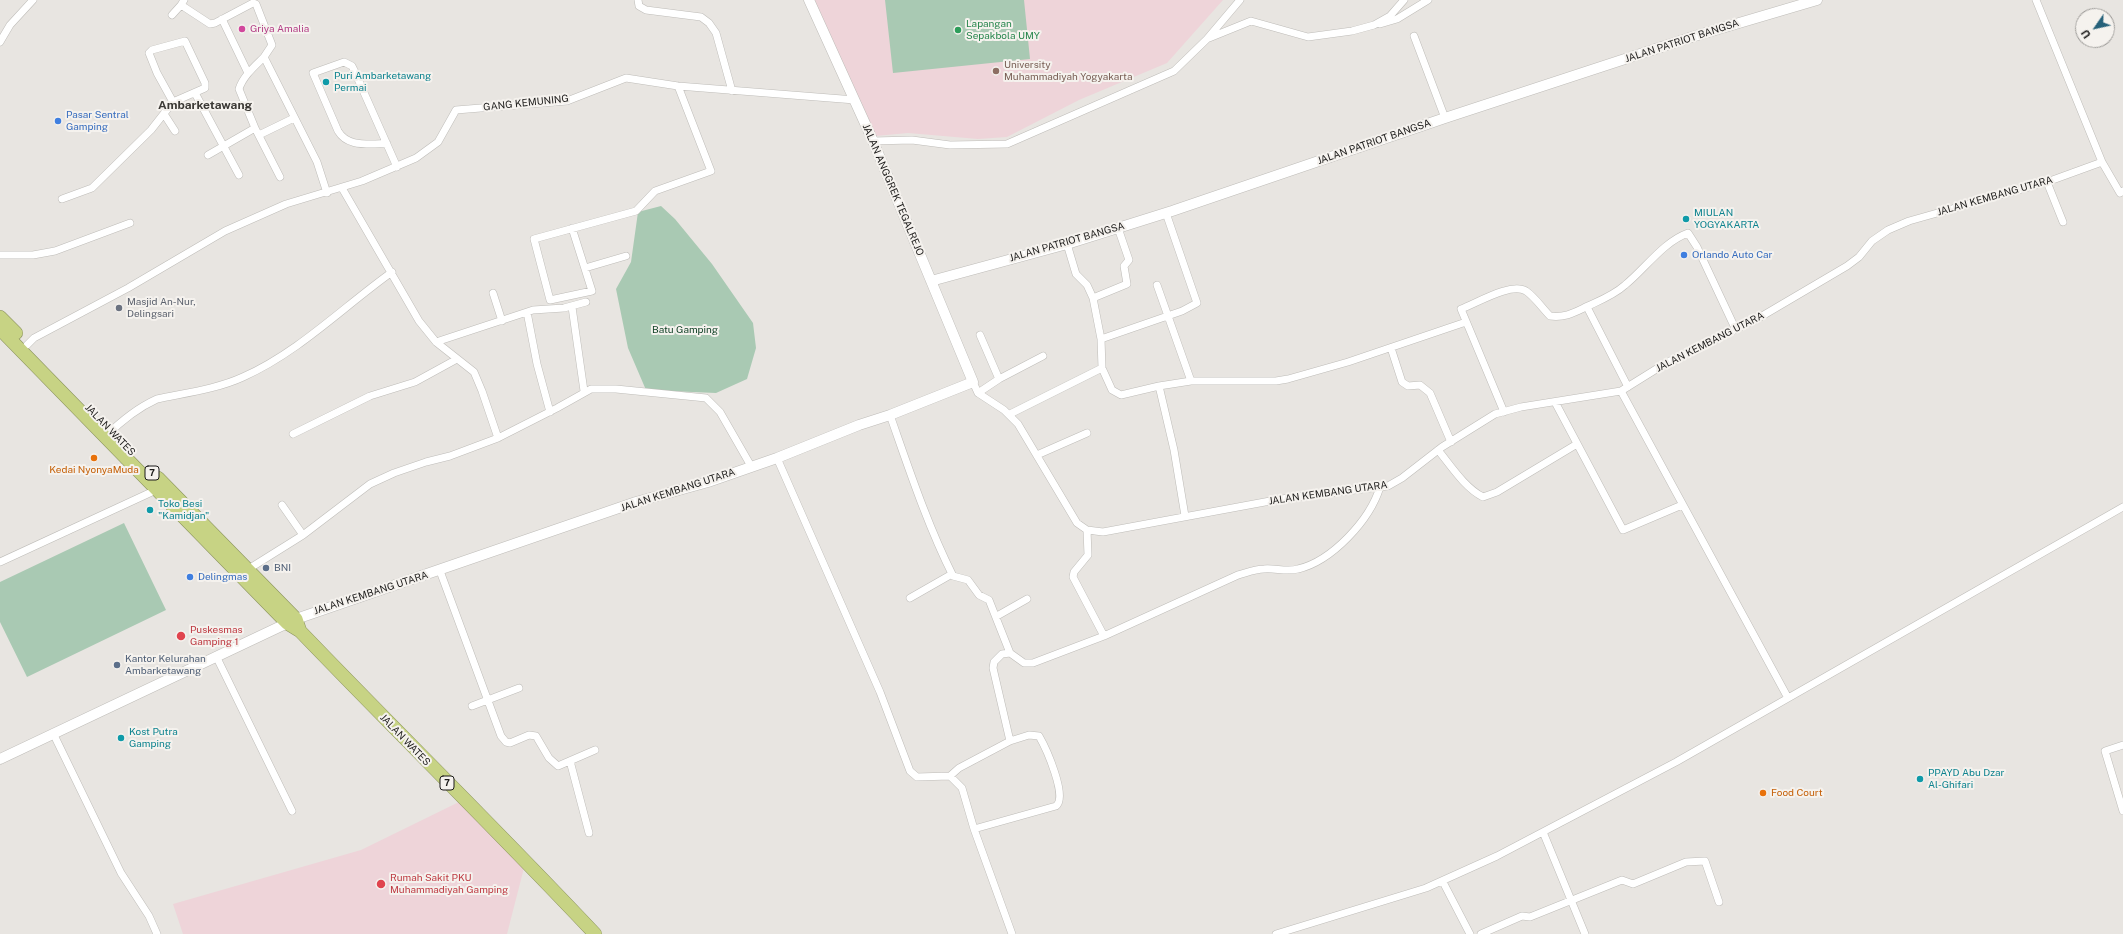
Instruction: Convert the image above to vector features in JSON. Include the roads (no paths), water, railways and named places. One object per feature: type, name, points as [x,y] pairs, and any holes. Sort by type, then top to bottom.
[{"type":"highway","name":"JALAN WATES","points":[[0,317],[27,344],[156,490],[294,624],[595,934]]},
{"type":"highway","name":"JALAN WATES","points":[[0,329],[247,570],[294,624]]},
{"type":"street","points":[[0,42],[10,25],[33,0]]},
{"type":"street","points":[[638,0],[639,6],[646,10],[701,18],[709,23],[716,33],[732,91]]},
{"type":"street","name":"JALAN ANGGREK TEGALREJO","points":[[809,0],[874,141],[973,382]]},
{"type":"street","points":[[874,141],[912,140],[950,145],[1007,144],[1172,72],[1207,39],[1240,0]]},
{"type":"street","points":[[1374,25],[1390,16],[1404,0]]},
{"type":"street","points":[[1207,39],[1251,21],[1308,37],[1352,31],[1396,19],[1428,0]]},
{"type":"street","name":"JALAN PATRIOT BANGSA","points":[[931,281],[1066,244],[1166,213],[1445,118],[1695,36],[1817,0]]},
{"type":"street","points":[[2036,0],[2102,162],[2122,193]]},
{"type":"street","points":[[172,14],[183,2],[210,24],[253,3],[258,6],[272,45],[264,57],[241,83],[239,92],[255,128],[280,177]]},
{"type":"street","points":[[222,19],[248,74]]},
{"type":"street","points":[[1414,36],[1445,118]]},
{"type":"street","points":[[62,199],[92,188],[164,114],[173,102],[203,90],[205,83],[185,41],[152,50],[150,53],[157,73],[173,102]]},
{"type":"street","points":[[264,57],[317,162],[327,193]]},
{"type":"street","points":[[387,144],[350,143],[344,139],[338,131],[313,73],[344,62],[352,66],[397,166]]},
{"type":"street","name":"GANG KEMUNING","points":[[27,344],[34,338],[128,288],[225,231],[286,204],[342,188],[416,158],[438,142],[456,110],[567,101],[625,78],[678,86],[855,100]]},
{"type":"street","points":[[572,228],[592,291],[550,300],[534,238],[636,211],[656,191],[711,171],[678,86]]},
{"type":"street","points":[[195,93],[224,144],[239,175]]},
{"type":"street","points":[[164,114],[175,131]]},
{"type":"street","points":[[259,135],[294,118]]},
{"type":"street","points":[[208,155],[224,144],[255,128]]},
{"type":"street","name":"JALAN KEMBANG UTARA","points":[[1087,530],[1103,532],[1185,516],[1315,494],[1380,487],[1396,482],[1438,450],[1489,417],[1504,412],[1624,389],[1666,363],[1735,328],[1757,319],[1852,264],[1872,242],[1888,230],[1909,221],[2047,182],[2102,162]]},
{"type":"street","points":[[2047,182],[2063,222]]},
{"type":"street","points":[[342,188],[419,321],[436,342],[472,369],[478,380],[498,438]]},
{"type":"street","points":[[1101,339],[1193,306],[1197,301],[1166,213]]},
{"type":"street","points":[[0,254],[33,255],[55,252],[130,223]]},
{"type":"street","points":[[1093,298],[1127,284],[1124,266],[1129,260],[1118,228]]},
{"type":"street","points":[[1504,412],[1461,310],[1512,288],[1517,288],[1528,293],[1550,316],[1560,317],[1569,315],[1606,299],[1624,286],[1666,246],[1678,237],[1688,233],[1697,247],[1735,328]]},
{"type":"street","points":[[1066,244],[1076,274],[1087,285],[1093,298],[1101,339],[1102,368],[1112,390],[1118,395],[1191,381],[1282,380],[1320,371],[1466,322]]},
{"type":"street","points":[[585,268],[626,256]]},
{"type":"street","points":[[108,434],[133,412],[151,402],[241,378],[262,368],[302,342],[392,272]]},
{"type":"street","points":[[1157,285],[1191,381]]},
{"type":"street","points":[[493,293],[502,321]]},
{"type":"street","points":[[436,342],[533,310],[572,307],[586,302]]},
{"type":"street","points":[[572,307],[584,391]]},
{"type":"street","points":[[1587,307],[1624,389],[1682,505],[1788,698]]},
{"type":"street","points":[[527,312],[537,364],[550,412]]},
{"type":"street","points":[[980,335],[999,379]]},
{"type":"street","points":[[1391,348],[1402,382],[1408,386],[1420,385],[1429,391],[1451,442]]},
{"type":"street","points":[[978,393],[999,379],[1043,356]]},
{"type":"street","points":[[293,434],[370,396],[415,382],[457,359]]},
{"type":"street","points":[[1010,414],[1102,368]]},
{"type":"street","points":[[973,382],[978,393],[1010,414],[1018,424],[1078,523],[1087,530],[1088,556],[1074,572],[1074,577],[1104,636]]},
{"type":"street","name":"JALAN KEMBANG UTARA","points":[[0,759],[216,656],[294,624],[636,502],[708,482],[777,458],[973,382]]},
{"type":"street","points":[[1159,386],[1174,450],[1185,516]]},
{"type":"street","points":[[247,570],[303,535],[370,484],[394,473],[426,462],[450,456],[498,438],[550,412],[584,391],[599,388],[706,398],[720,412],[751,466]]},
{"type":"street","points":[[1555,402],[1623,530],[1682,505]]},
{"type":"street","points":[[890,415],[920,500],[952,574],[957,578],[968,580],[979,595],[987,598],[997,616],[1010,653],[1024,663],[1033,663],[1104,636],[1238,576],[1259,569],[1298,569],[1323,557],[1336,549],[1349,536],[1375,500],[1380,487]]},
{"type":"street","points":[[1037,455],[1087,433]]},
{"type":"street","points":[[1438,450],[1477,494],[1483,497],[1497,492],[1577,444]]},
{"type":"street","points":[[777,458],[880,692],[911,774],[917,777],[950,776],[959,768],[1010,741],[1029,734],[1039,736],[1059,787],[1060,801],[1056,806],[974,829]]},
{"type":"street","points":[[0,562],[156,490]]},
{"type":"street","points":[[282,505],[303,535]]},
{"type":"street","points":[[1276,934],[1443,882],[1543,832],[1676,762],[2123,507]]},
{"type":"street","points":[[440,571],[487,701],[501,736],[506,742],[514,742],[529,735],[533,735],[539,739],[549,758],[556,764],[561,765],[595,750]]},
{"type":"street","points":[[910,598],[952,574]]},
{"type":"street","points":[[997,616],[1027,599]]},
{"type":"street","points":[[1010,653],[1002,654],[994,662],[993,668],[1010,741]]},
{"type":"street","points":[[216,656],[292,811]]},
{"type":"street","points":[[472,706],[519,688]]},
{"type":"street","points":[[53,733],[121,873],[149,916],[157,934]]},
{"type":"street","points":[[2123,745],[2105,751],[2123,811]]},
{"type":"street","points":[[570,761],[589,833]]},
{"type":"street","points":[[950,776],[962,788],[974,829],[1012,934]]},
{"type":"street","points":[[1543,832],[1585,934]]},
{"type":"street","points":[[1481,934],[1522,916],[1530,917],[1622,880],[1633,884],[1686,862],[1706,862],[1719,900]]},
{"type":"street","points":[[1443,882],[1470,934]]},
{"type":"place","name":"Griya Amalia","points":[[242,29]]},
{"type":"place","name":"Lapangan Sepakbola UMY","points":[[958,30]]},
{"type":"place","name":"University Muhammadiyah Yogyakarta","points":[[996,71]]},
{"type":"place","name":"Puri Ambarketawang Permai","points":[[326,82]]},
{"type":"place","name":"Pasar Sentral Gamping","points":[[58,121]]},
{"type":"place","name":"MIULAN YOGYAKARTA","points":[[1686,219]]},
{"type":"place","name":"Orlando Auto Car","points":[[1684,255]]},
{"type":"place","name":"Masjid An-Nur, Delingsari","points":[[119,308]]},
{"type":"place","name":"Kedai NyonyaMuda","points":[[94,458]]},
{"type":"place","name":"Toko Besi \"Kamidjan\"","points":[[150,510]]},
{"type":"place","name":"BNI","points":[[266,568]]},
{"type":"place","name":"Delingmas","points":[[190,577]]},
{"type":"place","name":"Puskesmas Gamping 1","points":[[181,636]]},
{"type":"place","name":"Kantor Kelurahan Ambarketawang","points":[[117,665]]},
{"type":"place","name":"Kost Putra Gamping","points":[[121,738]]},
{"type":"place","name":"PPAYD Abu Dzar Al-Ghifari","points":[[1920,779]]},
{"type":"place","name":"Food Court","points":[[1763,793]]},
{"type":"place","name":"Rumah Sakit PKU Muhammadiyah Gamping","points":[[381,884]]},
{"type":"district","name":"Ambarketawang","points":[[205,105]]},
{"type":"park label","name":"Batu Gamping","points":[[685,330]]}]
